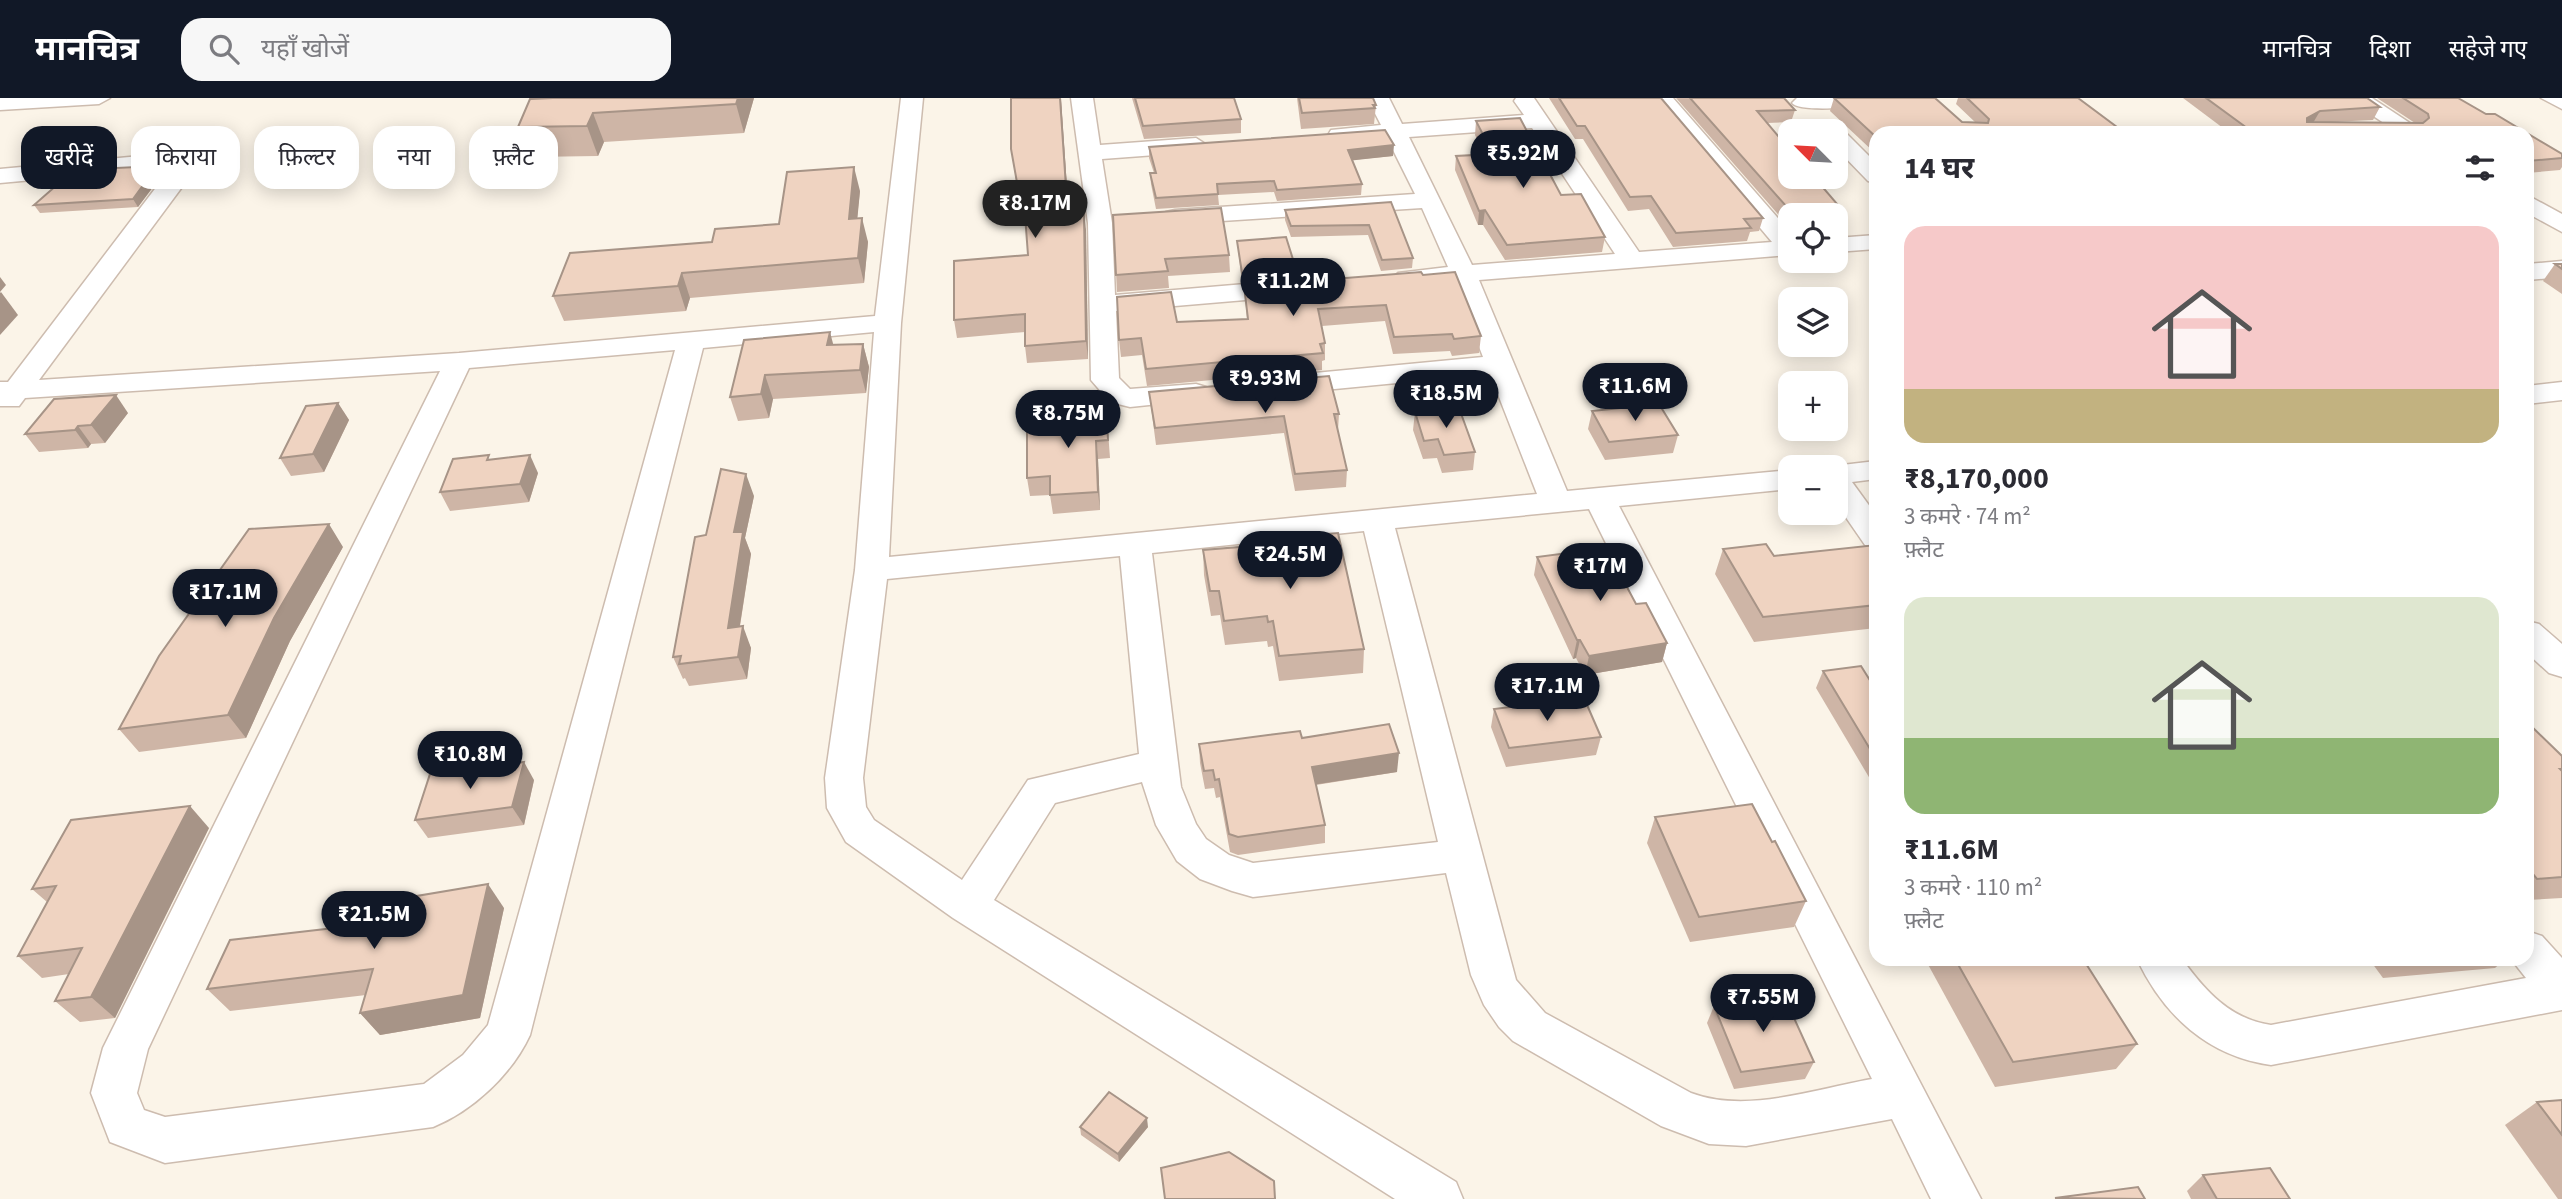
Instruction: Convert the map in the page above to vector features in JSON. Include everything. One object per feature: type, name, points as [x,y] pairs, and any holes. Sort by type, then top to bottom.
[{"type":"street","points":[[0,104],[99,98]]},
{"type":"street","points":[[912,98],[888,323],[872,569],[844,778],[847,808],[860,831],[968,906],[1439,1199]]},
{"type":"street","points":[[1082,98],[1100,222],[1105,380],[1120,396],[1145,398],[1502,364]]},
{"type":"street","points":[[1378,98],[1430,200],[1463,273],[1502,364],[1555,501]]},
{"type":"street","points":[[1523,98],[1632,261]]},
{"type":"street","points":[[1662,98],[1778,234]]},
{"type":"street","points":[[1800,101],[1872,98]]},
{"type":"street","points":[[2357,98],[2402,126]]},
{"type":"street","points":[[2552,98],[2562,103]]},
{"type":"street","points":[[1800,101],[1819,119]]},
{"type":"street","points":[[1311,137],[1538,121]]},
{"type":"street","points":[[1089,153],[1214,144]]},
{"type":"street","points":[[1848,148],[1869,169]]},
{"type":"street","points":[[1,177],[151,162],[180,169],[177,178],[6,397]]},
{"type":"street","points":[[1155,219],[1430,200]]},
{"type":"street","points":[[2534,207],[2562,225]]},
{"type":"street","points":[[1100,222],[1127,220]]},
{"type":"street","points":[[1848,244],[1869,243]]},
{"type":"street","points":[[1380,280],[1778,249]]},
{"type":"street","points":[[2534,271],[2562,269]]},
{"type":"street","points":[[1104,304],[1311,286]]},
{"type":"street","points":[[6,397],[888,323]]},
{"type":"street","points":[[459,361],[126,1048],[114,1093],[127,1126],[165,1140],[433,1105],[480,1070],[508,1035],[691,341]]},
{"type":"street","points":[[2534,394],[2562,391]]},
{"type":"street","points":[[1848,473],[1869,471]]},
{"type":"street","points":[[872,569],[1135,546],[1778,480]]},
{"type":"street","points":[[1848,498],[1869,528]]},
{"type":"street","points":[[1600,499],[1957,1199]]},
{"type":"street","points":[[1377,521],[1489,965],[1497,992],[1513,1014],[1529,1027],[1676,1110],[1709,1122],[1746,1124],[1904,1095]]},
{"type":"street","points":[[1135,546],[1163,787],[1175,825],[1190,852],[1222,872],[1253,880],[1463,855]]},
{"type":"street","points":[[2534,639],[2562,664]]},
{"type":"street","points":[[968,906],[1042,791],[1159,764]]},
{"type":"street","points":[[2534,957],[2562,989]]},
{"type":"street","points":[[2164,966],[2201,1013],[2229,1036],[2248,1044],[2271,1045],[2562,989]]},
{"type":"building","points":[[738,98],[736,104],[593,113],[587,126],[518,126],[530,99]]},
{"type":"building","points":[[1011,98],[1060,98],[1066,187],[1072,186],[1074,202],[1080,202],[1084,213],[1086,341],[1025,346],[1025,314],[954,320],[954,261],[1028,255],[1023,188],[1018,188],[1011,149]]},
{"type":"building","points":[[1135,98],[1234,98],[1241,119],[1143,126]]},
{"type":"building","points":[[1299,98],[1373,98],[1376,105],[1373,105],[1375,108],[1302,113]]},
{"type":"building","points":[[1559,98],[1661,98],[1763,218],[1744,219],[1751,228],[1676,233],[1651,196],[1630,197],[1585,126],[1577,126]]},
{"type":"building","points":[[1690,98],[1784,98],[1795,110],[1757,111],[1778,136],[1778,189],[1824,189],[1836,203],[1783,203]]},
{"type":"building","points":[[1834,98],[1935,98],[1962,122],[1988,123],[1989,119],[1967,98],[2078,98],[2116,126],[1869,126],[1869,130]]},
{"type":"building","points":[[2206,98],[2367,98],[2380,107],[2320,111],[2307,118],[2307,122],[2423,123],[2429,118],[2428,114],[2403,98],[2458,98],[2515,126],[2244,126]]},
{"type":"building","points":[[1520,118],[1561,195],[1581,194],[1605,237],[1507,245],[1485,210],[1479,211],[1456,156],[1493,154],[1476,121]]},
{"type":"building","points":[[1385,130],[1394,145],[1348,150],[1362,184],[1277,190],[1274,181],[1217,184],[1218,194],[1156,198],[1150,173],[1156,173],[1149,147]]},
{"type":"building","points":[[2534,137],[2562,154],[2562,158],[2534,160]]},
{"type":"building","points":[[131,167],[131,189],[140,189],[133,199],[34,205],[52,189],[117,189],[117,168]]},
{"type":"building","points":[[854,167],[849,219],[862,218],[858,258],[682,273],[678,286],[553,296],[570,253],[712,242],[715,229],[779,224],[787,172]]},
{"type":"building","points":[[1391,202],[1413,258],[1382,260],[1369,225],[1291,226],[1285,210]]},
{"type":"building","points":[[1221,208],[1229,255],[1165,259],[1168,271],[1116,275],[1113,215]]},
{"type":"building","points":[[1286,237],[1296,269],[1242,273],[1237,241]]},
{"type":"building","points":[[1421,272],[1423,275],[1455,272],[1481,336],[1454,339],[1452,334],[1394,337],[1386,305],[1318,309],[1325,343],[1320,344],[1323,353],[1146,369],[1141,338],[1119,340],[1117,297],[1171,292],[1177,322],[1248,319],[1244,286]]},
{"type":"building","points":[[830,332],[827,345],[863,344],[860,370],[765,375],[761,394],[730,397],[744,340]]},
{"type":"building","points":[[1329,376],[1339,414],[1334,414],[1347,470],[1295,474],[1284,416],[1155,428],[1149,392]]},
{"type":"building","points":[[116,395],[91,425],[78,426],[75,430],[25,434],[54,399]]},
{"type":"building","points":[[338,403],[313,454],[280,458],[306,406]]},
{"type":"building","points":[[1106,404],[1108,440],[1096,441],[1098,492],[1050,495],[1050,476],[1027,478],[1027,421],[1073,417],[1073,407]]},
{"type":"building","points":[[1659,404],[1678,435],[1609,442],[1592,411]]},
{"type":"building","points":[[1459,408],[1475,452],[1444,455],[1438,439],[1424,441],[1415,412]]},
{"type":"building","points":[[489,455],[487,460],[530,455],[520,484],[440,492],[453,459]]},
{"type":"building","points":[[721,469],[746,474],[734,532],[743,532],[728,628],[743,626],[738,657],[679,664],[681,656],[673,657],[695,537],[706,535]]},
{"type":"building","points":[[329,524],[274,618],[228,715],[119,729],[159,656],[249,529]]},
{"type":"building","points":[[1338,533],[1364,649],[1279,656],[1273,621],[1268,622],[1267,616],[1224,621],[1219,591],[1210,591],[1203,550],[1264,545],[1263,539]]},
{"type":"building","points":[[1766,544],[1774,556],[1869,546],[1869,606],[1763,617],[1723,549]]},
{"type":"building","points":[[1606,548],[1636,604],[1646,603],[1667,643],[1589,656],[1580,640],[1577,640],[1537,557]]},
{"type":"building","points":[[1861,666],[1869,679],[1869,747],[1823,671]]},
{"type":"building","points":[[1584,698],[1601,737],[1509,748],[1494,709]]},
{"type":"building","points":[[1389,724],[1399,753],[1312,767],[1325,825],[1238,837],[1229,834],[1219,779],[1215,780],[1213,770],[1204,771],[1199,744],[1300,731],[1302,738]]},
{"type":"building","points":[[2534,729],[2562,756],[2562,877],[2537,879],[2534,875]]},
{"type":"building","points":[[524,762],[512,807],[415,820],[430,774]]},
{"type":"building","points":[[1752,804],[1806,901],[1699,917],[1655,817]]},
{"type":"building","points":[[190,806],[91,997],[55,1001],[82,948],[18,956],[56,886],[32,889],[71,820]]},
{"type":"building","points":[[488,884],[463,995],[360,1013],[373,969],[207,989],[230,940],[386,922],[393,900]]},
{"type":"building","points":[[1959,966],[2087,966],[2137,1044],[2013,1062]]},
{"type":"building","points":[[1784,996],[1814,1062],[1741,1072],[1714,1006]]},
{"type":"building","points":[[1109,1092],[1147,1118],[1118,1154],[1080,1127]]},
{"type":"building","points":[[2562,1100],[2562,1135],[2537,1102]]},
{"type":"building","points":[[1229,1152],[1274,1181],[1275,1199],[1165,1199],[1161,1168]]},
{"type":"building","points":[[2270,1168],[2290,1199],[2217,1199],[2203,1175]]},
{"type":"building","points":[[2138,1187],[2145,1199],[2055,1198]]}]
